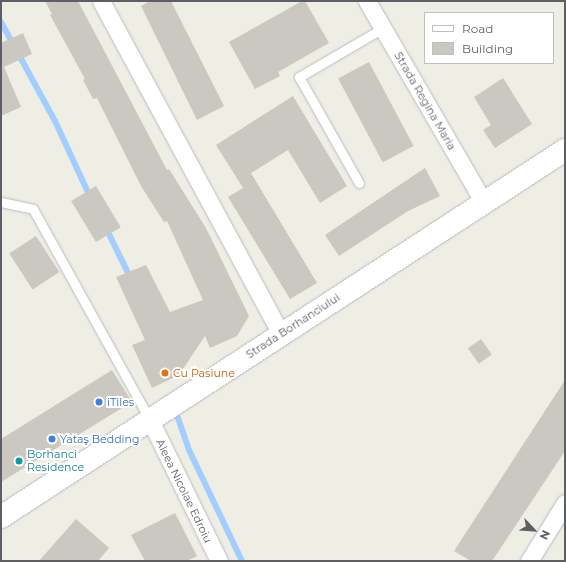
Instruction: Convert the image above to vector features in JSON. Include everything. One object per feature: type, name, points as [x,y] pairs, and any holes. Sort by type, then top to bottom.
[{"type":"main road","name":"Strada Borhanciului","points":[[1,516],[483,201],[565,150]]},
{"type":"street","points":[[101,1],[281,334]]},
{"type":"street","name":"Strada Regina Maria","points":[[367,1],[483,201]]},
{"type":"street","name":"Aleea Nicolae Edroiu","points":[[150,420],[219,561]]},
{"type":"street","points":[[529,561],[565,503]]},
{"type":"lane","points":[[359,183],[299,77],[383,28]]},
{"type":"lane","points":[[1,202],[33,209],[150,420]]},
{"type":"building","points":[[45,1],[78,1],[167,170],[169,169],[206,228],[249,316],[237,336],[210,348],[205,336],[179,375],[152,388],[132,345],[145,340],[116,277],[146,265],[170,312],[203,300],[167,221],[164,222],[141,186],[97,98],[93,99],[83,80],[85,79],[50,15],[52,14]]},
{"type":"building","points":[[150,1],[171,1],[224,106],[197,120],[141,6]]},
{"type":"building","points":[[302,1],[305,1],[329,43],[278,72],[280,76],[255,89],[229,42]]},
{"type":"building","points":[[23,33],[32,54],[4,67],[21,107],[1,116],[1,43]]},
{"type":"building","points":[[369,62],[414,146],[383,162],[338,78]]},
{"type":"building","points":[[503,78],[532,124],[495,148],[483,130],[491,125],[474,97]]},
{"type":"building","points":[[293,96],[347,186],[320,203],[288,150],[251,173],[317,283],[290,299],[228,197],[243,188],[216,145]]},
{"type":"building","points":[[425,168],[440,196],[408,211],[339,256],[325,235]]},
{"type":"building","points":[[96,186],[121,227],[96,242],[71,201]]},
{"type":"building","points":[[36,236],[59,272],[33,289],[9,253]]},
{"type":"building","points":[[481,339],[492,355],[479,364],[468,348]]},
{"type":"building","name":"Borhanci Residence","points":[[112,370],[132,402],[1,482],[1,439]]},
{"type":"building","points":[[565,380],[565,451],[492,561],[471,561],[454,551]]},
{"type":"building","points":[[175,513],[197,556],[187,561],[145,561],[131,535]]},
{"type":"building","points":[[76,519],[109,548],[98,561],[39,561]]},
{"type":"waterway","points":[[1,22],[55,121],[91,199]]},
{"type":"waterway","points":[[106,228],[131,279]]},
{"type":"waterway","points":[[178,418],[189,450],[242,561]]},
{"type":"place","name":"Cu Pasiune","points":[[165,373]]},
{"type":"place","name":"iTiles","points":[[99,402]]},
{"type":"place","name":"Yataş Bedding","points":[[52,439]]},
{"type":"place","name":"Borhanci Residence","points":[[19,461]]}]
